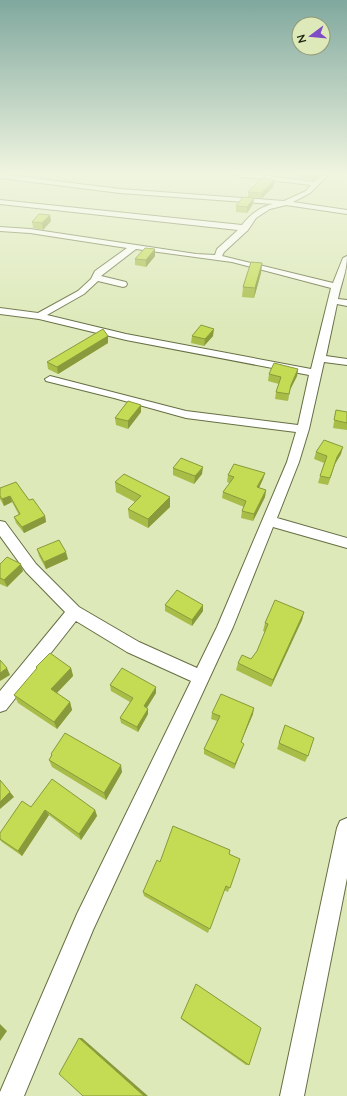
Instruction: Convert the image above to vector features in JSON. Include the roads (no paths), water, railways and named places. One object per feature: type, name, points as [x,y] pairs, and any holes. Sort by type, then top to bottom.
[{"type":"street","points":[[218,225],[245,228]]},
{"type":"street","points":[[218,257],[220,251],[247,225]]},
{"type":"street","points":[[0,229],[37,232],[196,256],[218,257],[258,265],[314,282],[338,297]]},
{"type":"street","points":[[39,316],[85,290],[96,278],[98,273],[134,247]]},
{"type":"street","points":[[11,1096],[85,922],[225,627],[293,462],[303,428],[317,365],[338,297],[347,258]]},
{"type":"street","points":[[96,278],[123,284]]},
{"type":"street","points":[[0,311],[39,316],[126,337],[317,365],[347,362]]},
{"type":"street","points":[[50,379],[117,395],[186,414],[303,428]]},
{"type":"street","points":[[269,521],[347,543]]},
{"type":"street","points":[[0,526],[31,568],[74,612],[133,647],[201,678]]},
{"type":"street","points":[[0,704],[74,612]]},
{"type":"street","points":[[292,1096],[347,828]]}]
